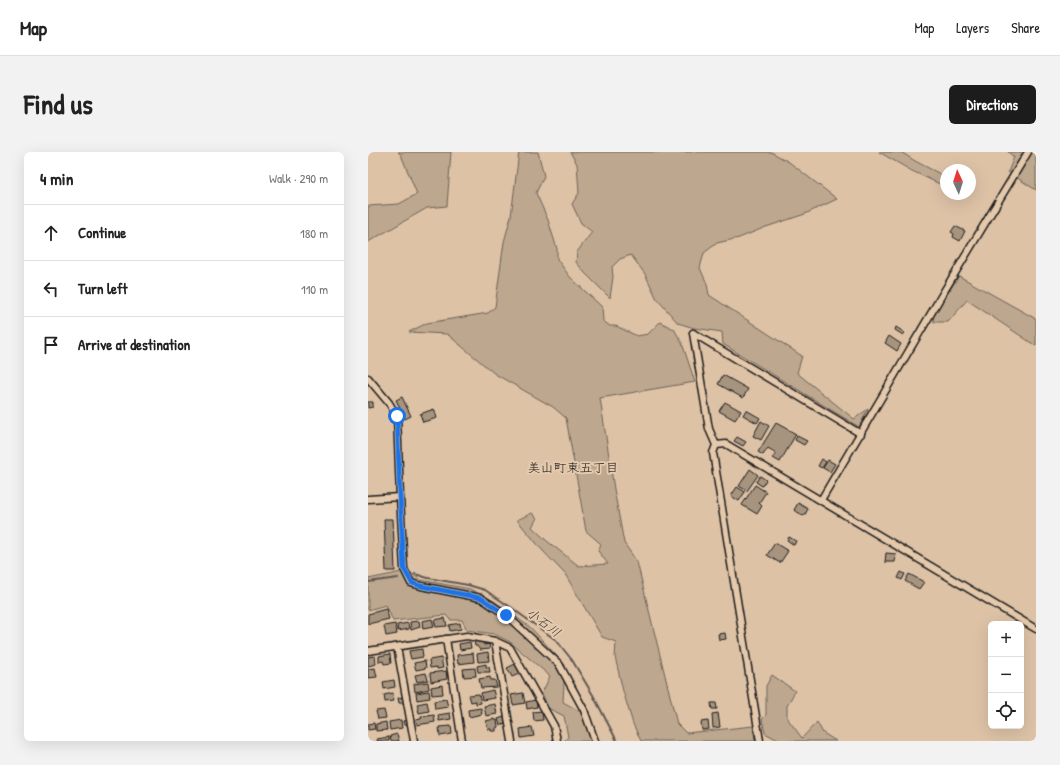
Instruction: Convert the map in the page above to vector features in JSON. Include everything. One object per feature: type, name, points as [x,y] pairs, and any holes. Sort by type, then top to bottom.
[{"type":"street","points":[[821,500],[1028,152]]},
{"type":"street","points":[[760,741],[713,453],[716,445],[709,429],[693,333],[861,434]]},
{"type":"street","points":[[368,378],[389,403],[397,416],[404,569],[412,583],[481,598],[506,615],[559,664],[584,710],[595,741]]},
{"type":"street","points":[[716,445],[726,444],[1036,629]]},
{"type":"street","points":[[368,499],[400,496]]},
{"type":"street","points":[[368,651],[467,636],[495,641],[510,648],[554,726],[557,741]]},
{"type":"street","points":[[446,639],[462,741]]},
{"type":"street","points":[[495,641],[512,741]]},
{"type":"street","points":[[397,647],[414,741]]},
{"type":"shaded area","points":[[398,152],[451,152],[447,206],[427,208],[368,242],[368,206],[399,204],[417,194],[401,155]]},
{"type":"shaded area","points":[[519,152],[538,152],[544,176],[536,193],[548,220],[557,249],[557,259],[570,277],[602,307],[603,321],[610,326],[616,326],[637,336],[648,334],[660,322],[674,329],[682,343],[695,382],[600,398],[614,489],[624,543],[637,562],[677,724],[686,733],[753,726],[755,741],[641,741],[633,724],[623,691],[615,657],[616,642],[602,637],[565,574],[517,520],[532,513],[537,518],[532,527],[579,566],[608,564],[598,551],[601,544],[586,531],[566,418],[553,407],[495,374],[447,334],[409,332],[427,323],[488,313],[495,307],[504,242],[511,216]]},
{"type":"shaded area","points":[[570,152],[771,152],[789,162],[837,199],[805,214],[739,238],[717,243],[704,253],[700,268],[707,284],[709,295],[802,356],[797,373],[854,419],[868,409],[859,427],[723,344],[722,332],[694,328],[678,323],[657,299],[645,274],[631,255],[620,259],[612,267],[613,277],[610,298],[576,262],[577,252],[592,232],[581,223],[572,204],[579,193],[577,164]]},
{"type":"shaded area","points":[[879,152],[901,152],[940,174],[940,184],[912,171]]},
{"type":"shaded area","points":[[1008,152],[1021,152],[1024,158],[1029,152],[1036,152],[1036,190],[1008,172],[1014,157]]},
{"type":"shaded area","points":[[959,276],[1036,319],[1036,346],[967,300],[948,322],[934,322],[933,315]]},
{"type":"shaded area","points":[[407,570],[421,580],[470,589],[494,601],[531,628],[565,665],[563,702],[581,712],[593,741],[564,741],[568,737],[564,716],[548,708],[542,693],[550,676],[510,642],[494,634],[467,630],[462,620],[450,620],[446,615],[393,621],[386,605],[368,610],[368,579]]},
{"type":"shaded area","points":[[772,675],[795,691],[787,706],[787,718],[802,738],[817,722],[823,733],[836,741],[780,741],[765,733],[762,719],[766,715],[766,686]]},
{"type":"building","points":[[955,226],[965,231],[960,241],[953,237],[954,234],[951,232]]},
{"type":"building","points":[[896,327],[905,333],[903,335],[895,330]]},
{"type":"building","points":[[889,336],[901,344],[897,351],[885,343]]},
{"type":"building","points":[[723,375],[748,389],[743,398],[718,384]]},
{"type":"building","points":[[402,397],[411,416],[405,419],[396,400]]},
{"type":"building","points":[[368,402],[373,402],[373,407],[368,408]]},
{"type":"building","points":[[725,402],[741,411],[735,420],[719,411]]},
{"type":"building","points":[[434,409],[437,418],[423,422],[420,414]]},
{"type":"building","points":[[746,410],[760,418],[757,423],[743,415]]},
{"type":"building","points":[[761,421],[769,426],[761,440],[753,436]]},
{"type":"building","points":[[776,423],[796,434],[780,462],[773,458],[776,453],[768,448],[763,455],[758,452]]},
{"type":"building","points":[[797,436],[807,441],[804,445],[795,440]]},
{"type":"building","points":[[737,437],[746,442],[743,446],[734,441]]},
{"type":"building","points":[[822,459],[826,462],[822,468],[818,466]]},
{"type":"building","points":[[828,460],[835,464],[830,472],[823,468]]},
{"type":"building","points":[[750,469],[758,475],[747,491],[739,486]]},
{"type":"building","points":[[760,476],[766,480],[762,486],[756,482]]},
{"type":"building","points":[[755,485],[766,492],[759,503],[762,506],[757,514],[742,505]]},
{"type":"building","points":[[737,487],[745,492],[739,501],[731,496]]},
{"type":"building","points":[[798,503],[808,509],[804,516],[794,510]]},
{"type":"building","points":[[384,519],[393,519],[395,571],[386,571]]},
{"type":"building","points":[[789,537],[796,541],[794,545],[787,540]]},
{"type":"building","points":[[775,543],[788,551],[780,563],[767,555]]},
{"type":"building","points":[[886,553],[896,554],[895,562],[885,562]]},
{"type":"building","points":[[901,572],[905,574],[902,580],[898,578]]},
{"type":"building","points":[[909,574],[924,582],[919,589],[905,581]]},
{"type":"building","points":[[386,609],[389,619],[368,624],[368,614]]},
{"type":"building","points":[[445,618],[447,626],[436,627],[434,620]]},
{"type":"building","points":[[432,619],[434,627],[423,629],[422,621]]},
{"type":"building","points":[[419,621],[420,627],[411,630],[410,622]]},
{"type":"building","points":[[408,623],[409,629],[398,631],[397,625]]},
{"type":"building","points":[[460,623],[461,629],[450,631],[449,625]]},
{"type":"building","points":[[395,624],[397,634],[386,636],[384,626]]},
{"type":"building","points":[[725,633],[726,639],[719,640],[718,634]]},
{"type":"building","points":[[477,640],[481,643],[483,642],[484,645],[489,644],[490,649],[480,650],[477,646],[475,646],[474,641]]},
{"type":"building","points":[[470,642],[471,648],[460,650],[459,644]]},
{"type":"building","points":[[422,649],[423,657],[411,659],[409,651]]},
{"type":"building","points":[[488,652],[489,661],[478,662],[477,654]]},
{"type":"building","points":[[473,653],[474,662],[458,664],[457,655]]},
{"type":"building","points":[[390,654],[391,663],[384,664],[383,661],[379,662],[379,656]]},
{"type":"building","points":[[375,656],[376,664],[368,666],[368,657]]},
{"type":"building","points":[[441,658],[443,668],[430,668],[429,660]]},
{"type":"building","points":[[425,661],[426,668],[416,670],[414,663]]},
{"type":"building","points":[[486,664],[486,667],[489,667],[490,672],[478,672],[477,666]]},
{"type":"building","points":[[515,664],[521,673],[512,677],[507,668]]},
{"type":"building","points":[[375,668],[377,677],[368,678],[368,669]]},
{"type":"building","points":[[475,668],[476,676],[464,677],[463,669]]},
{"type":"building","points":[[446,671],[447,679],[431,682],[430,673]]},
{"type":"building","points":[[426,673],[428,680],[417,682],[415,675]]},
{"type":"building","points":[[490,677],[491,680],[495,680],[497,687],[481,688],[479,679]]},
{"type":"building","points":[[394,680],[395,687],[384,689],[383,682]]},
{"type":"building","points":[[428,682],[429,689],[415,692],[414,684]]},
{"type":"building","points":[[442,685],[443,694],[432,695],[431,687]]},
{"type":"building","points":[[493,690],[495,698],[482,700],[481,693]]},
{"type":"building","points":[[429,691],[430,698],[417,700],[416,693]]},
{"type":"building","points":[[393,693],[394,701],[385,702],[384,695]]},
{"type":"building","points":[[523,693],[525,703],[513,705],[511,695]]},
{"type":"building","points":[[479,694],[481,703],[476,704],[476,701],[471,702],[469,695]]},
{"type":"building","points":[[404,697],[404,703],[399,703],[398,698]]},
{"type":"building","points":[[446,699],[448,707],[435,709],[434,701]]},
{"type":"building","points":[[536,700],[537,707],[527,709],[526,702]]},
{"type":"building","points":[[427,702],[429,711],[419,713],[417,704]]},
{"type":"building","points":[[711,703],[716,703],[717,709],[712,709]]},
{"type":"building","points":[[495,704],[497,714],[486,716],[484,706]]},
{"type":"building","points":[[481,708],[482,714],[469,717],[468,710]]},
{"type":"building","points":[[384,710],[386,718],[378,719],[376,711]]},
{"type":"building","points":[[542,711],[543,720],[534,721],[533,712]]},
{"type":"building","points":[[450,713],[451,719],[439,721],[438,715]]},
{"type":"building","points":[[718,713],[720,727],[713,728],[712,714]]},
{"type":"building","points":[[434,715],[435,722],[417,725],[416,720],[421,719],[421,717]]},
{"type":"building","points":[[504,717],[505,724],[500,725],[498,719]]},
{"type":"building","points":[[494,719],[497,720],[498,727],[496,728],[496,731],[491,731],[491,729],[488,729],[486,721]]},
{"type":"building","points":[[401,720],[402,728],[390,730],[389,722]]},
{"type":"building","points":[[409,720],[409,725],[404,725],[403,721]]},
{"type":"building","points":[[708,721],[709,729],[702,730],[701,722]]},
{"type":"building","points":[[386,722],[387,730],[376,731],[376,724]]},
{"type":"building","points":[[374,723],[375,729],[368,730],[368,724]]},
{"type":"building","points":[[451,726],[452,734],[440,736],[439,727]]},
{"type":"building","points":[[532,727],[534,736],[521,738],[520,729]]},
{"type":"building","points":[[397,734],[399,741],[391,741],[390,736]]},
{"type":"building","points":[[389,737],[389,741],[377,741],[377,739]]},
{"type":"waterway","name":"小石川","points":[[415,574],[485,590],[556,640],[572,660],[593,695],[617,741]]},
{"type":"waterway","name":"小石川","points":[[368,582],[398,578]]},
{"type":"district","name":"美山町東五丁目","points":[[573,467]]},
{"type":"route","points":[[397,416],[404,569],[412,583],[481,598],[506,615]]}]
